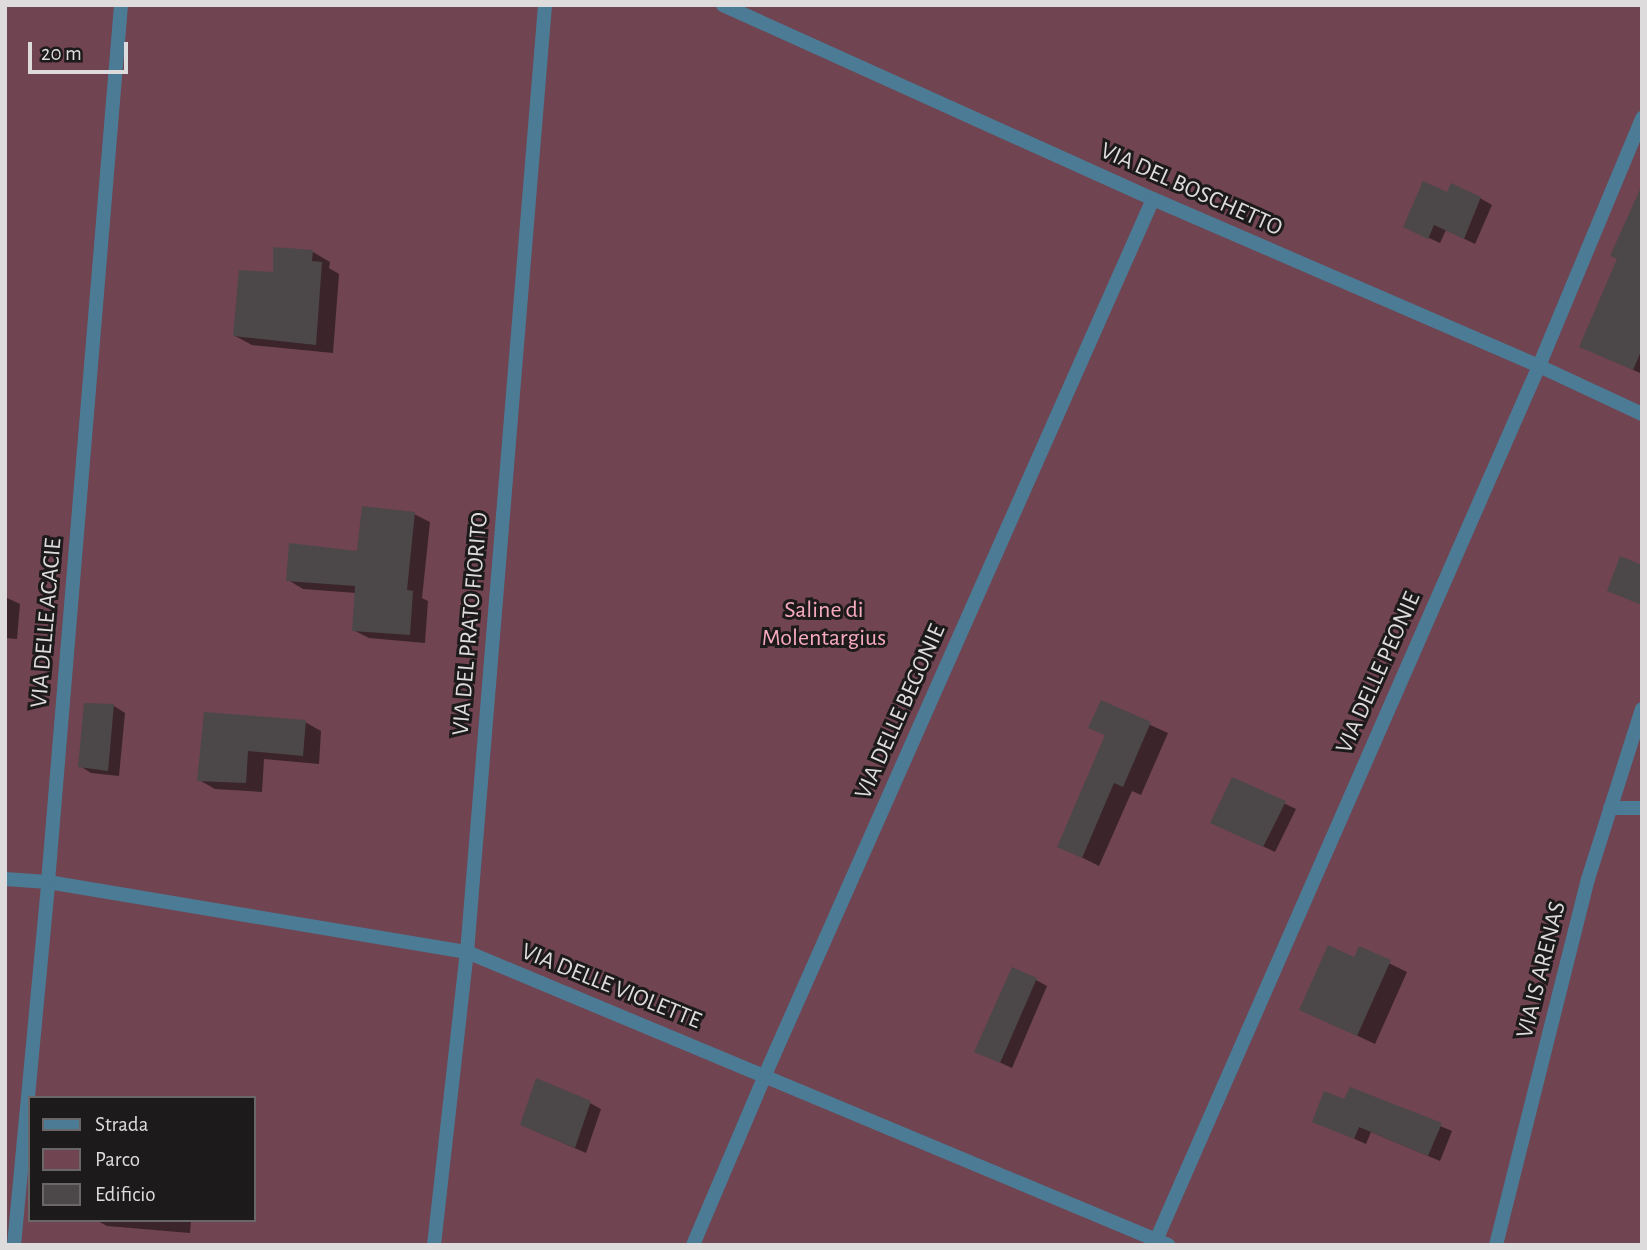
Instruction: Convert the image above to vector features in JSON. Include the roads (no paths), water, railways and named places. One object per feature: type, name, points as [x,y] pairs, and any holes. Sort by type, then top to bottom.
[{"type":"street","name":"VIA DELLE ACACIE","points":[[14,1245],[48,882],[121,5]]},
{"type":"street","name":"VIA DEL PRATO FIORITO","points":[[434,1245],[467,953],[545,5]]},
{"type":"street","name":"VIA DEL BOSCHETTO","points":[[723,5],[1153,199],[1539,366],[1642,414]]},
{"type":"street","name":"VIA DELLE PEONIE","points":[[1159,1243],[1539,366],[1642,118]]},
{"type":"street","name":"VIA DELLE BEGONIE","points":[[693,1245],[765,1074],[1153,199]]},
{"type":"street","name":"VIA IS ARENAS","points":[[1496,1245],[1588,879],[1642,709]]},
{"type":"street","points":[[1610,808],[1642,808]]},
{"type":"street","name":"VIA DELLE VIOLETTE","points":[[5,879],[48,882],[467,953],[765,1074],[1159,1243]]},
{"type":"park label","name":"Saline di Molentargius","points":[[824,625]]}]
